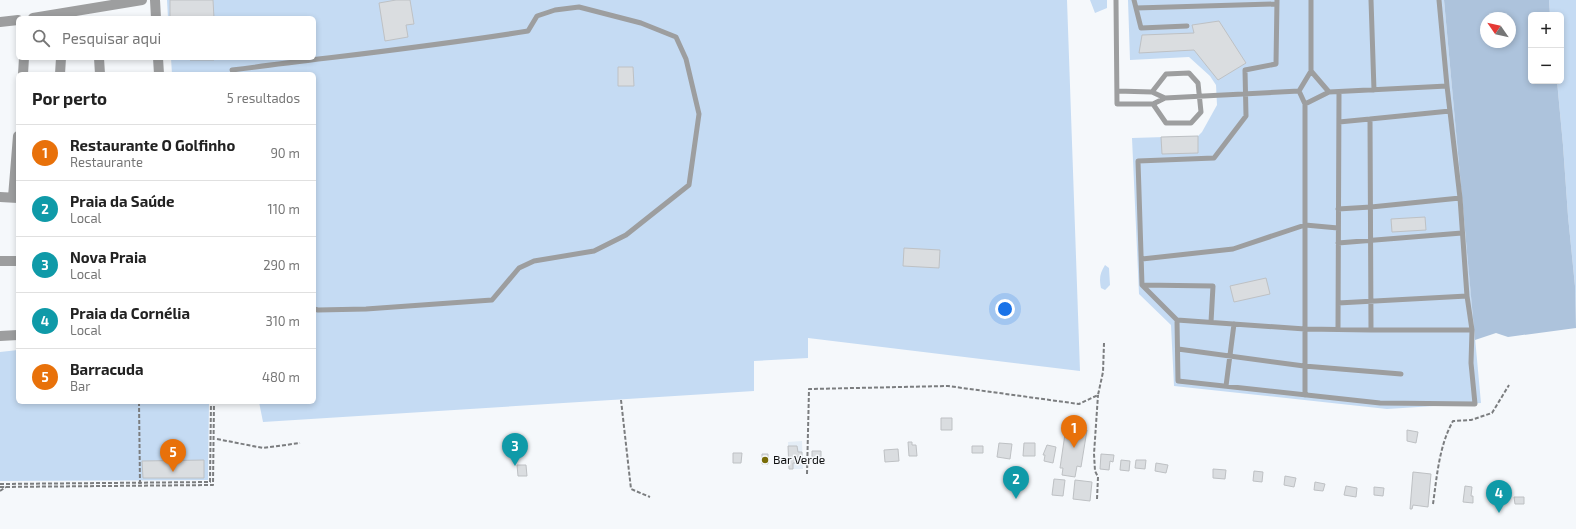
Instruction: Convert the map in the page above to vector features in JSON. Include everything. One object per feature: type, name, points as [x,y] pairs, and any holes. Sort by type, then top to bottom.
[{"type":"street","points":[[54,16],[142,0]]},
{"type":"street","points":[[155,0],[156,16]]},
{"type":"street","points":[[96,8],[97,16]]},
{"type":"street","points":[[0,22],[16,20]]},
{"type":"street","points":[[23,72],[24,60]]},
{"type":"street","points":[[60,72],[61,60]]},
{"type":"street","points":[[99,60],[100,72]]},
{"type":"street","points":[[158,60],[159,72]]},
{"type":"street","points":[[0,197],[16,197]]},
{"type":"street","points":[[0,261],[16,261]]},
{"type":"street","points":[[0,336],[16,335]]},
{"type":"lane","points":[[1116,0],[1116,104],[1153,104],[1165,98],[1298,91]]},
{"type":"lane","points":[[1134,0],[1141,28],[1187,26]]},
{"type":"lane","points":[[1298,91],[1311,71],[1310,0]]},
{"type":"lane","points":[[1371,0],[1374,90]]},
{"type":"lane","points":[[1177,320],[1178,381],[1380,403],[1475,404],[1471,363],[1472,330],[1467,296],[1460,198],[1439,0]]},
{"type":"lane","points":[[1136,8],[1276,2],[1276,64],[1245,70],[1246,116],[1214,158],[1138,161],[1142,285],[1177,320],[1305,328],[1371,330],[1472,330]]},
{"type":"lane","points":[[316,59],[472,40],[528,31],[537,16],[555,10],[579,8],[641,23],[676,37],[686,60],[699,114],[689,185],[626,235],[594,251],[534,261],[519,268],[492,300],[366,309],[316,309]]},
{"type":"lane","points":[[232,70],[307,60]]},
{"type":"lane","points":[[1311,71],[1329,92]]},
{"type":"lane","points":[[1152,92],[1166,74],[1189,73],[1198,83],[1201,112],[1191,123],[1166,123],[1153,104]]},
{"type":"lane","points":[[1305,104],[1329,92],[1447,86]]},
{"type":"lane","points":[[1298,91],[1305,104],[1305,395]]},
{"type":"lane","points":[[1116,92],[1152,92],[1165,98]]},
{"type":"lane","points":[[1338,329],[1339,92]]},
{"type":"lane","points":[[1339,122],[1450,111]]},
{"type":"lane","points":[[1370,119],[1371,330]]},
{"type":"lane","points":[[1338,209],[1460,198]]},
{"type":"lane","points":[[1142,259],[1233,249],[1305,224],[1338,228]]},
{"type":"lane","points":[[1338,243],[1462,233]]},
{"type":"lane","points":[[1142,285],[1213,286],[1211,322]]},
{"type":"lane","points":[[1338,303],[1467,296]]},
{"type":"lane","points":[[1226,386],[1234,324]]},
{"type":"lane","points":[[1178,349],[1304,366],[1401,374]]},
{"type":"path","points":[[1097,499],[1098,477],[1095,471],[1094,454],[1098,395],[1103,372],[1104,343]]},
{"type":"path","points":[[1433,504],[1443,448],[1447,432],[1453,421],[1471,420],[1492,413],[1509,385]]},
{"type":"path","points":[[807,474],[809,389],[948,386],[1079,404],[1098,395]]},
{"type":"path","points":[[621,400],[631,489],[650,497]]},
{"type":"path","points":[[139,404],[140,484]]},
{"type":"path","points":[[0,485],[7,487],[210,482],[211,404]]},
{"type":"path","points":[[0,485],[213,485],[214,404]]},
{"type":"path","points":[[217,439],[263,448],[300,443]]},
{"type":"path","points":[[0,491],[7,487]]},
{"type":"shaded area","points":[[167,0],[1067,0],[1080,371],[808,338],[808,358],[754,361],[754,391],[263,422],[259,404],[316,404],[316,72],[172,72],[171,60],[316,60],[316,16],[168,16]]},
{"type":"shaded area","points":[[1090,0],[1107,0],[1107,8],[1095,13]]},
{"type":"shaded area","points":[[1128,0],[1444,0],[1481,403],[1387,409],[1174,386],[1171,325],[1139,294],[1132,138],[1198,136],[1202,132],[1217,105],[1216,85],[1210,76],[1189,57],[1130,60]]},
{"type":"shaded area","points":[[1444,0],[1549,0],[1550,12],[1528,12],[1528,84],[1557,84],[1575,286],[1576,328],[1508,337],[1496,333],[1475,340]]},
{"type":"shaded area","points":[[1549,0],[1576,0],[1576,328],[1575,286],[1557,84],[1564,84],[1564,12],[1550,12]]},
{"type":"shaded area","points":[[1105,265],[1109,268],[1110,285],[1105,290],[1101,288],[1100,278]]},
{"type":"shaded area","points":[[16,350],[16,404],[209,404],[208,480],[0,481],[0,352]]},
{"type":"shaded area","points":[[802,441],[803,469],[789,469],[788,442]]},
{"type":"building","points":[[170,0],[213,0],[214,16],[170,16]]},
{"type":"building","points":[[396,0],[410,0],[414,24],[406,25],[408,37],[385,41],[379,3]]},
{"type":"building","points":[[1219,21],[1246,63],[1218,80],[1194,50],[1139,53],[1142,35],[1194,33],[1192,25]]},
{"type":"building","points":[[618,67],[633,67],[634,86],[618,86]]},
{"type":"building","points":[[1198,136],[1198,153],[1162,154],[1161,137]]},
{"type":"building","points":[[1425,217],[1426,230],[1392,232],[1391,219]]},
{"type":"building","points":[[904,248],[940,250],[939,268],[903,266]]},
{"type":"building","points":[[1266,278],[1270,294],[1234,302],[1230,286]]},
{"type":"building","points":[[941,418],[952,418],[952,430],[941,430]]},
{"type":"building","points":[[1066,427],[1087,430],[1081,467],[1077,466],[1075,477],[1062,475],[1063,468],[1060,468]]},
{"type":"building","points":[[1407,430],[1418,432],[1416,443],[1407,441]]},
{"type":"building","points":[[908,442],[912,442],[912,445],[916,445],[917,456],[909,456]]},
{"type":"building","points":[[999,443],[1012,444],[1010,459],[997,457]]},
{"type":"building","points":[[1024,443],[1035,443],[1035,456],[1023,456]]},
{"type":"building","points":[[1047,445],[1056,447],[1053,463],[1044,461],[1045,455],[1043,455]]},
{"type":"building","points":[[788,446],[797,446],[798,452],[802,452],[802,456],[798,456],[798,463],[793,463],[793,469],[789,469]]},
{"type":"building","points":[[972,446],[983,446],[983,453],[972,453]]},
{"type":"building","points":[[898,449],[899,461],[885,462],[884,450]]},
{"type":"building","points":[[812,451],[821,451],[821,459],[812,459]]},
{"type":"building","points":[[733,453],[742,453],[741,463],[733,463]]},
{"type":"building","points":[[762,454],[768,454],[768,464],[762,464]]},
{"type":"building","points":[[1101,454],[1114,455],[1113,462],[1110,461],[1109,470],[1100,469]]},
{"type":"building","points":[[204,460],[204,478],[143,478],[142,461]]},
{"type":"building","points":[[1121,460],[1130,461],[1129,471],[1120,470]]},
{"type":"building","points":[[1136,460],[1146,460],[1145,469],[1135,468]]},
{"type":"building","points":[[1156,463],[1168,465],[1166,473],[1155,471]]},
{"type":"building","points":[[517,465],[526,465],[527,476],[518,476]]},
{"type":"building","points":[[1213,469],[1226,470],[1225,479],[1213,478]]},
{"type":"building","points":[[1254,471],[1263,472],[1262,482],[1253,481]]},
{"type":"building","points":[[1413,472],[1431,474],[1428,507],[1413,505],[1412,509],[1410,509]]},
{"type":"building","points":[[1285,476],[1296,478],[1294,487],[1284,485]]},
{"type":"building","points":[[1054,479],[1065,480],[1063,496],[1052,495]]},
{"type":"building","points":[[1075,480],[1092,482],[1090,501],[1073,499]]},
{"type":"building","points":[[1315,482],[1325,484],[1323,491],[1314,490]]},
{"type":"building","points":[[1346,486],[1357,488],[1356,497],[1344,495]]},
{"type":"building","points":[[1465,486],[1472,487],[1471,496],[1473,496],[1473,503],[1463,502]]},
{"type":"building","points":[[1374,487],[1384,488],[1383,496],[1374,495]]},
{"type":"building","points":[[1490,492],[1499,493],[1499,503],[1490,502]]},
{"type":"building","points":[[1514,497],[1524,497],[1524,504],[1515,504]]},
{"type":"place","name":"Restaurante O Golfinho","points":[[1074,448]]},
{"type":"place","name":"Bar Verde","points":[[765,460]]},
{"type":"place","name":"Nova Praia","points":[[515,466]]},
{"type":"place","name":"Barracuda","points":[[173,472]]},
{"type":"place","name":"Praia da Saúde","points":[[1016,499]]},
{"type":"place","name":"Praia da Cornélia","points":[[1499,513]]}]
